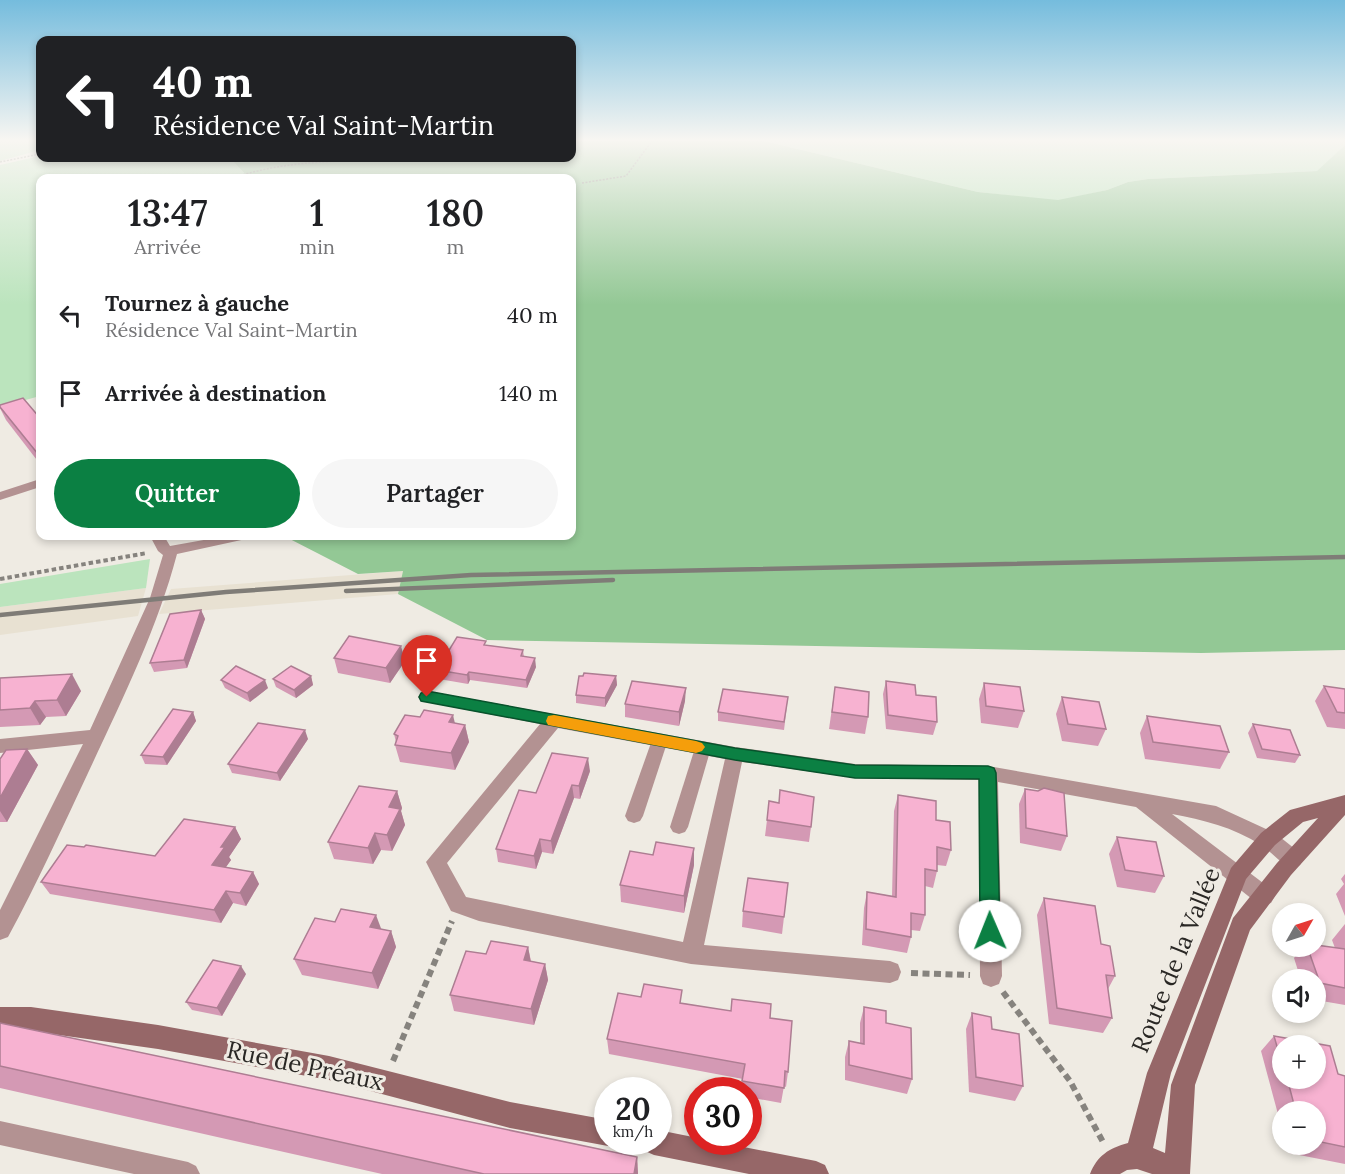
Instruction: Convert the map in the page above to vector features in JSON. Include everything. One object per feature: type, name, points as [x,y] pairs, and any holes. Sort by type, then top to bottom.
[{"type":"street","points":[[0,496],[36,484]]},
{"type":"street","points":[[0,930],[16,902],[96,736],[159,598],[168,551],[160,540]]},
{"type":"street","points":[[168,551],[222,540]]},
{"type":"street","points":[[427,697],[735,754],[855,771],[988,773],[1216,814],[1268,839],[1293,859]]},
{"type":"street","points":[[553,721],[436,862],[459,904],[479,911],[691,954],[890,972]]},
{"type":"street","points":[[0,746],[96,736]]},
{"type":"street","points":[[691,954],[735,754]]},
{"type":"street","points":[[988,773],[991,976]]},
{"type":"street","points":[[1141,802],[1264,896]]},
{"type":"street","name":"Route de la Vallée","points":[[1118,1164],[1159,1073],[1238,874],[1268,839],[1297,816],[1344,803]]},
{"type":"street","name":"Route de la Vallée","points":[[1176,1174],[1183,1085],[1241,925],[1293,859],[1344,803]]},
{"type":"street","name":"Rue de Préaux","points":[[0,1019],[31,1019],[158,1037],[329,1068],[510,1115],[594,1130]]},
{"type":"street","points":[[672,1146],[816,1174]]},
{"type":"street","points":[[1118,1164],[1157,1162],[1176,1174]]},
{"type":"lane","points":[[634,816],[660,740]]},
{"type":"lane","points":[[679,827],[703,748]]},
{"type":"lane","points":[[0,1133],[188,1174]]},
{"type":"path","points":[[0,579],[168,551]]},
{"type":"path","points":[[384,1082],[459,904]]},
{"type":"path","points":[[890,972],[991,976],[1070,1081],[1118,1164]]},
{"type":"shaded area","points":[[403,571],[398,594],[159,614],[171,589]]},
{"type":"shaded area","points":[[146,588],[138,616],[0,635],[0,607]]},
{"type":"green space","points":[[0,196],[36,196],[36,397],[0,407]]},
{"type":"green space","points":[[576,196],[1016,196],[1058,200],[1079,196],[1345,196],[1345,650],[1201,653],[487,640],[398,594],[403,571],[358,574],[292,540],[576,540]]},
{"type":"green space","points":[[1012,196],[1081,196],[1058,201]]},
{"type":"green space","points":[[150,559],[146,588],[0,607],[0,584]]},
{"type":"building","points":[[23,398],[36,413],[36,452],[0,407],[0,405]]},
{"type":"building","points":[[201,610],[184,660],[150,663],[170,614]]},
{"type":"building","points":[[349,636],[401,646],[386,668],[334,658]]},
{"type":"building","points":[[457,637],[486,641],[484,645],[523,650],[521,656],[535,658],[526,680],[437,670]]},
{"type":"building","points":[[236,666],[265,680],[247,693],[221,680]]},
{"type":"building","points":[[291,666],[311,676],[294,690],[273,679]]},
{"type":"building","points":[[584,673],[616,676],[605,698],[576,695],[579,676],[583,676]]},
{"type":"building","points":[[72,674],[57,700],[35,701],[30,708],[0,710],[0,678]]},
{"type":"building","points":[[632,681],[686,688],[679,712],[625,704]]},
{"type":"building","points":[[886,681],[915,685],[916,695],[936,697],[937,722],[888,715]]},
{"type":"building","points":[[984,683],[1020,687],[1024,711],[986,706]]},
{"type":"building","points":[[1324,686],[1345,689],[1345,713],[1337,712]]},
{"type":"building","points":[[835,687],[869,692],[868,717],[832,712]]},
{"type":"building","points":[[723,689],[788,697],[784,722],[718,712]]},
{"type":"building","points":[[1062,697],[1099,702],[1106,729],[1068,724]]},
{"type":"building","points":[[173,709],[193,712],[163,757],[141,755]]},
{"type":"building","points":[[424,710],[453,715],[449,722],[465,725],[451,753],[395,745],[398,736],[394,734],[405,715],[420,717]]},
{"type":"building","points":[[1147,716],[1220,726],[1229,752],[1153,742]]},
{"type":"building","points":[[258,723],[305,730],[277,773],[228,764]]},
{"type":"building","points":[[1253,724],[1290,730],[1300,755],[1262,749]]},
{"type":"building","points":[[27,749],[0,798],[0,759],[6,750]]},
{"type":"building","points":[[552,753],[588,758],[579,786],[572,785],[551,841],[540,839],[534,856],[496,849],[519,790],[536,793]]},
{"type":"building","points":[[359,786],[397,791],[389,807],[400,809],[387,835],[375,833],[368,848],[328,842]]},
{"type":"building","points":[[1044,788],[1064,793],[1067,836],[1026,828],[1025,789],[1038,791]]},
{"type":"building","points":[[780,790],[814,797],[811,827],[767,820],[769,801],[779,803]]},
{"type":"building","points":[[898,795],[936,801],[936,820],[950,822],[951,850],[937,847],[937,871],[925,869],[925,915],[911,913],[911,937],[866,929],[867,892],[896,897]]},
{"type":"building","points":[[184,819],[235,827],[221,847],[225,847],[212,865],[253,872],[240,893],[226,891],[214,910],[41,882],[67,845],[84,847],[86,845],[155,856]]},
{"type":"building","points":[[1117,837],[1156,842],[1164,876],[1125,870]]},
{"type":"building","points":[[656,842],[694,848],[684,896],[620,885],[630,851],[653,855]]},
{"type":"building","points":[[748,878],[788,883],[784,917],[743,911]]},
{"type":"building","points":[[1044,898],[1095,906],[1101,944],[1110,946],[1115,976],[1106,975],[1112,1018],[1057,1008]]},
{"type":"building","points":[[341,909],[376,915],[370,927],[391,931],[372,973],[294,959],[315,918],[335,922]]},
{"type":"building","points":[[491,941],[528,947],[524,960],[545,964],[531,1009],[450,995],[466,951],[486,954]]},
{"type":"building","points":[[1326,946],[1345,949],[1345,988],[1326,984],[1326,969],[1315,969],[1311,957],[1326,957]]},
{"type":"building","points":[[213,960],[241,966],[217,1008],[186,1002]]},
{"type":"building","points":[[644,984],[682,990],[680,1003],[731,1011],[732,999],[771,1004],[770,1018],[792,1021],[788,1072],[785,1071],[784,1088],[762,1084],[762,1077],[743,1077],[745,1064],[607,1039],[618,993],[641,997]]},
{"type":"building","points":[[864,1007],[886,1011],[886,1023],[911,1028],[912,1079],[849,1065],[849,1041],[864,1044]]},
{"type":"building","points":[[972,1013],[991,1017],[992,1029],[1019,1034],[1023,1086],[976,1077]]},
{"type":"building","points":[[0,1023],[594,1148],[594,1155],[637,1157],[634,1174],[484,1174],[0,1066]]},
{"type":"building","points":[[1326,1045],[1330,1046],[1338,1074],[1345,1076],[1345,1147],[1326,1143],[1326,1101],[1293,1101],[1290,1089],[1326,1089]]},
{"type":"railway","points":[[0,615],[226,592],[471,575],[1345,557]]},
{"type":"railway","points":[[346,591],[613,580]]},
{"type":"slow traffic","points":[[554,721],[696,747]]},
{"type":"route","points":[[427,697],[735,754],[855,771],[988,773],[990,931]]}]
